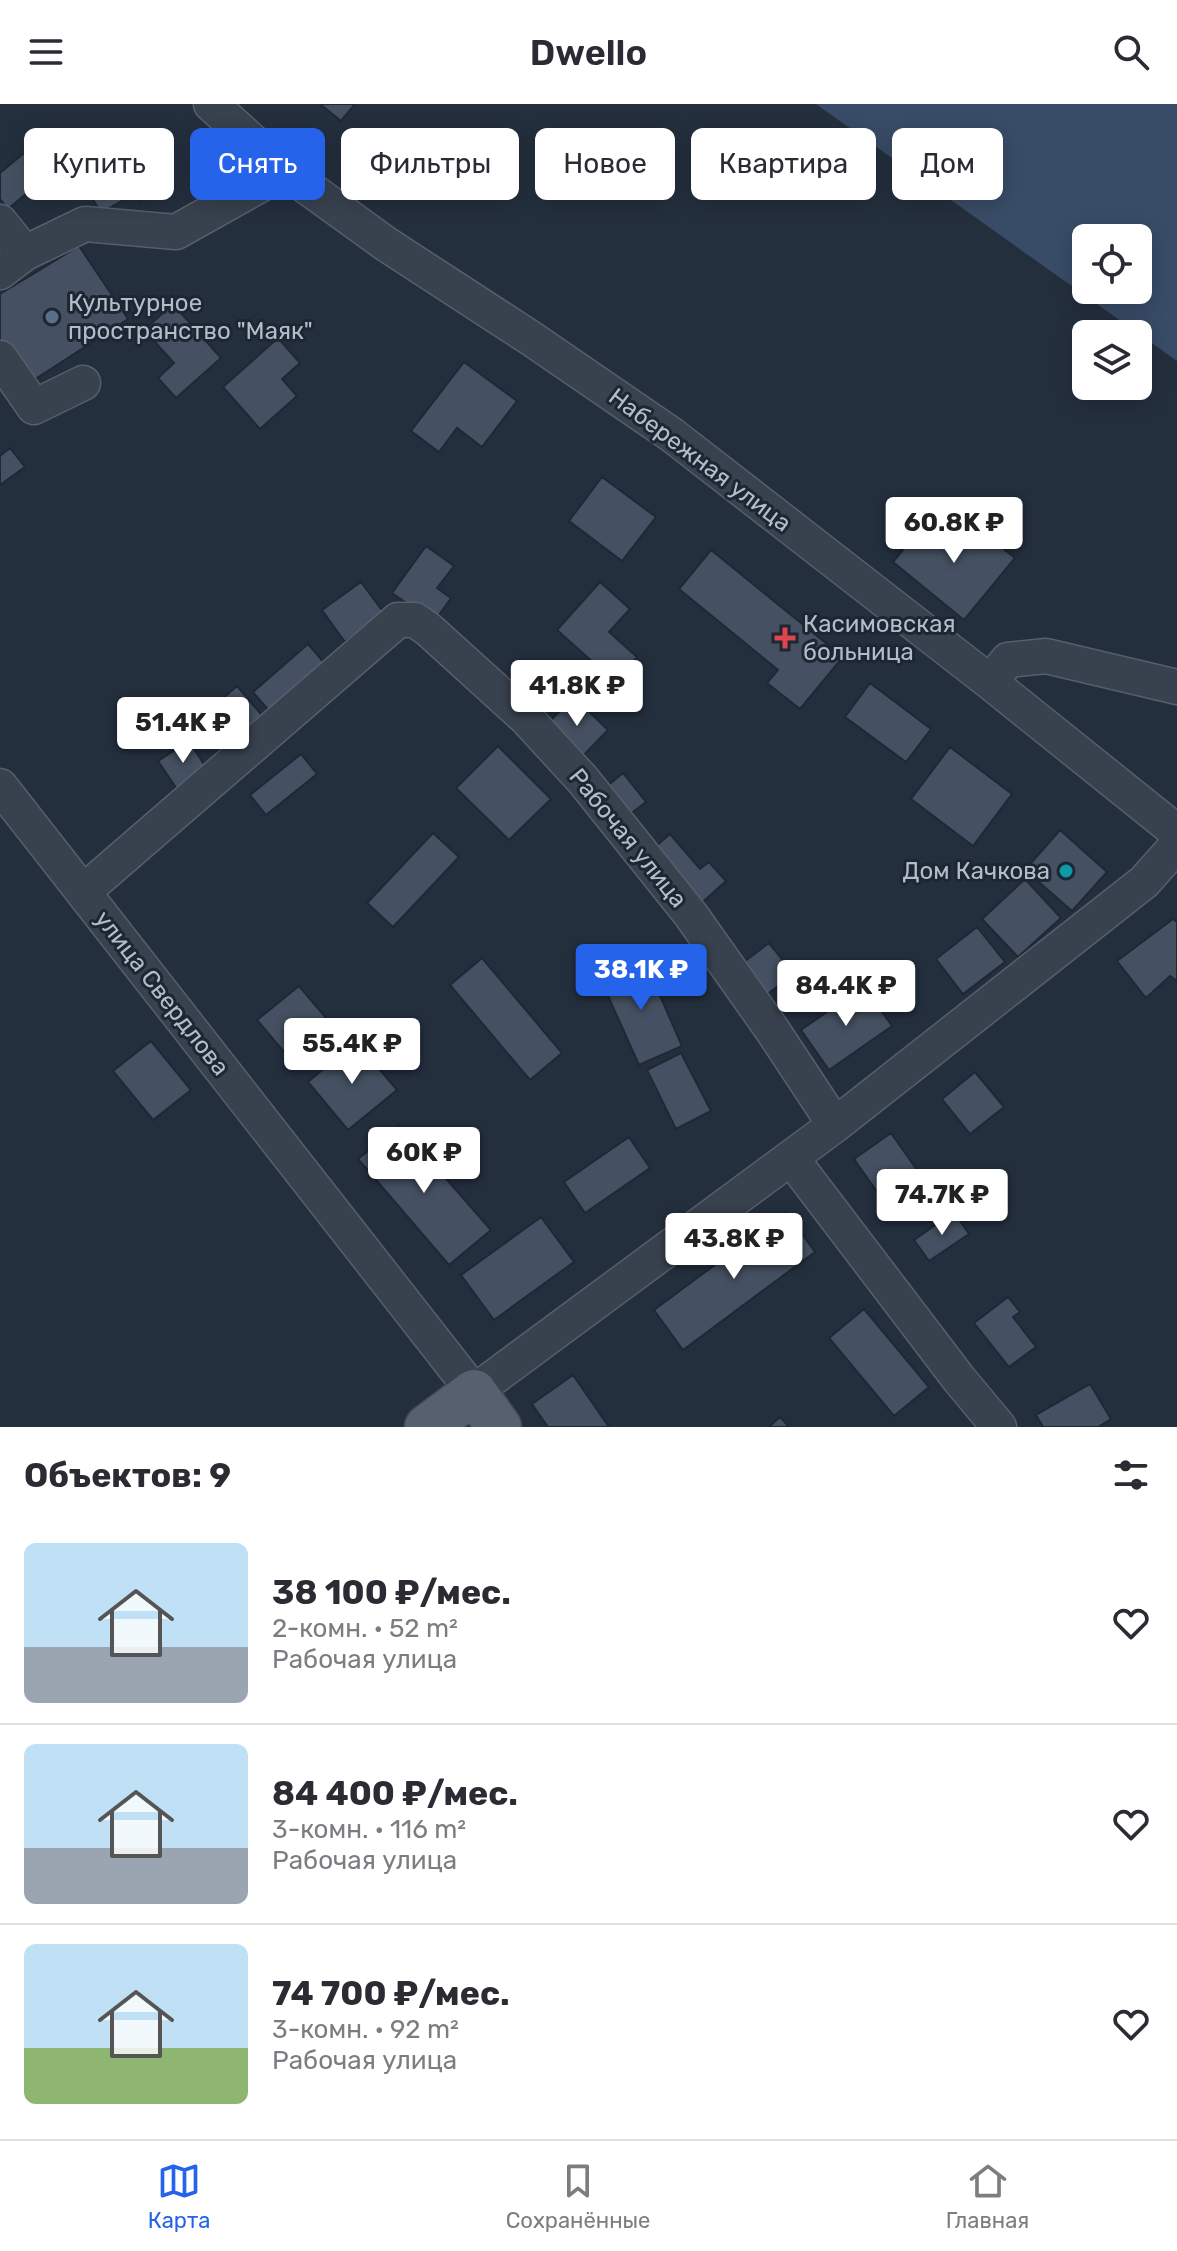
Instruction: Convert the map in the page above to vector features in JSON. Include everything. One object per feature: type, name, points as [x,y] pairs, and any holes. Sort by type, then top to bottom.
[{"type":"main road","points":[[427,1427],[474,1392]]},
{"type":"main road","name":"улица Свердлова","points":[[474,1392],[499,1427]]},
{"type":"street","name":"Набережная улица","points":[[211,104],[238,128]]},
{"type":"street","points":[[0,222],[12,263],[85,224],[176,232],[233,200]]},
{"type":"street","name":"Набережная улица","points":[[325,200],[672,435],[1177,832]]},
{"type":"street","points":[[0,358],[34,407],[83,383]]},
{"type":"street","name":"Рабочая улица","points":[[83,892],[398,620],[415,620],[526,718],[583,780],[691,915],[835,1125]]},
{"type":"street","points":[[990,682],[1008,660],[1046,656],[1177,687]]},
{"type":"street","name":"улица Свердлова","points":[[0,786],[474,1392]]},
{"type":"street","points":[[474,1392],[835,1125],[1144,882],[1177,845]]},
{"type":"street","points":[[791,1158],[999,1427]]},
{"type":"water","points":[[816,104],[1177,104],[1177,361],[1152,343],[1152,320],[1119,320],[1097,304],[1152,304],[1152,224],[1072,224],[1072,286],[951,200],[1003,200],[1003,128],[892,128],[892,158],[876,147],[876,128],[850,128]]},
{"type":"building","points":[[320,104],[355,104],[341,121]]},
{"type":"building","points":[[24,153],[24,196],[8,209],[0,199],[0,173]]},
{"type":"building","points":[[93,200],[123,200],[101,213]]},
{"type":"building","points":[[79,246],[128,319],[26,385],[0,346],[0,294]]},
{"type":"building","points":[[173,304],[221,358],[176,398],[158,378],[174,363],[144,330]]},
{"type":"building","points":[[278,338],[300,363],[282,379],[297,396],[260,429],[223,387]]},
{"type":"building","points":[[464,362],[517,401],[482,447],[457,428],[439,452],[411,431]]},
{"type":"building","points":[[10,448],[25,467],[0,485],[0,456]]},
{"type":"building","points":[[602,477],[656,517],[622,561],[569,521]]},
{"type":"building","points":[[932,514],[968,543],[979,529],[1015,558],[964,620],[893,562]]},
{"type":"building","points":[[426,546],[454,566],[437,588],[451,598],[434,622],[392,593]]},
{"type":"building","points":[[711,550],[843,657],[800,709],[767,683],[778,670],[679,589]]},
{"type":"building","points":[[361,582],[384,613],[345,642],[322,610]]},
{"type":"building","points":[[600,582],[630,609],[609,632],[637,657],[615,682],[557,630]]},
{"type":"building","points":[[308,644],[326,665],[271,713],[253,692]]},
{"type":"building","points":[[870,683],[931,729],[906,762],[845,717]]},
{"type":"building","points":[[237,686],[265,719],[232,747],[204,715]]},
{"type":"building","points":[[574,697],[608,730],[580,759],[546,725]]},
{"type":"building","points":[[189,741],[207,769],[177,789],[158,761]]},
{"type":"building","points":[[498,746],[551,799],[509,840],[456,788]]},
{"type":"building","points":[[950,747],[1012,794],[973,846],[911,799]]},
{"type":"building","points":[[301,754],[317,774],[266,815],[250,795]]},
{"type":"building","points":[[623,773],[646,802],[629,815],[606,787]]},
{"type":"building","name":"Дом Качкова","points":[[1060,830],[1107,872],[1072,911],[1025,870]]},
{"type":"building","points":[[433,833],[459,857],[393,927],[367,903]]},
{"type":"building","points":[[670,834],[700,869],[709,862],[726,881],[696,908],[648,853]]},
{"type":"building","points":[[1025,879],[1061,918],[1018,957],[982,919]]},
{"type":"building","points":[[1173,919],[1177,922],[1177,981],[1170,976],[1146,998],[1117,961]]},
{"type":"building","points":[[977,927],[1005,962],[963,994],[936,959]]},
{"type":"building","points":[[769,943],[794,974],[761,999],[736,968]]},
{"type":"building","points":[[482,958],[562,1053],[530,1080],[450,985]]},
{"type":"building","points":[[644,959],[682,1046],[639,1065],[600,978]]},
{"type":"building","points":[[299,986],[337,1031],[295,1065],[257,1020]]},
{"type":"building","points":[[864,986],[892,1026],[829,1070],[801,1030]]},
{"type":"building","points":[[151,1041],[191,1090],[153,1120],[113,1071]]},
{"type":"building","points":[[356,1041],[397,1090],[348,1130],[308,1082]]},
{"type":"building","points":[[681,1053],[711,1111],[676,1129],[647,1070]]},
{"type":"building","points":[[975,1072],[1004,1107],[970,1134],[942,1099]]},
{"type":"building","points":[[399,1125],[491,1230],[449,1265],[358,1159]]},
{"type":"building","points":[[891,1133],[917,1170],[880,1196],[854,1159]]},
{"type":"building","points":[[629,1137],[650,1168],[585,1213],[564,1182]]},
{"type":"building","points":[[786,1212],[815,1252],[683,1350],[654,1310]]},
{"type":"building","points":[[954,1212],[969,1234],[929,1261],[914,1240]]},
{"type":"building","points":[[541,1217],[574,1262],[494,1320],[461,1275]]},
{"type":"building","points":[[1008,1297],[1020,1312],[1013,1317],[1036,1347],[1009,1367],[974,1323]]},
{"type":"building","points":[[864,1309],[929,1387],[894,1416],[829,1338]]},
{"type":"building","points":[[573,1375],[609,1427],[548,1427],[532,1404]]},
{"type":"building","points":[[1090,1384],[1111,1419],[1098,1427],[1043,1427],[1036,1415]]},
{"type":"building","points":[[780,1417],[789,1427],[769,1427]]},
{"type":"place","name":"Культурное пространство \"Маяк\"","points":[[52,317]]},
{"type":"place","name":"Касимовская больница","points":[[785,638]]},
{"type":"place","name":"Дом Качкова","points":[[1066,871]]}]
